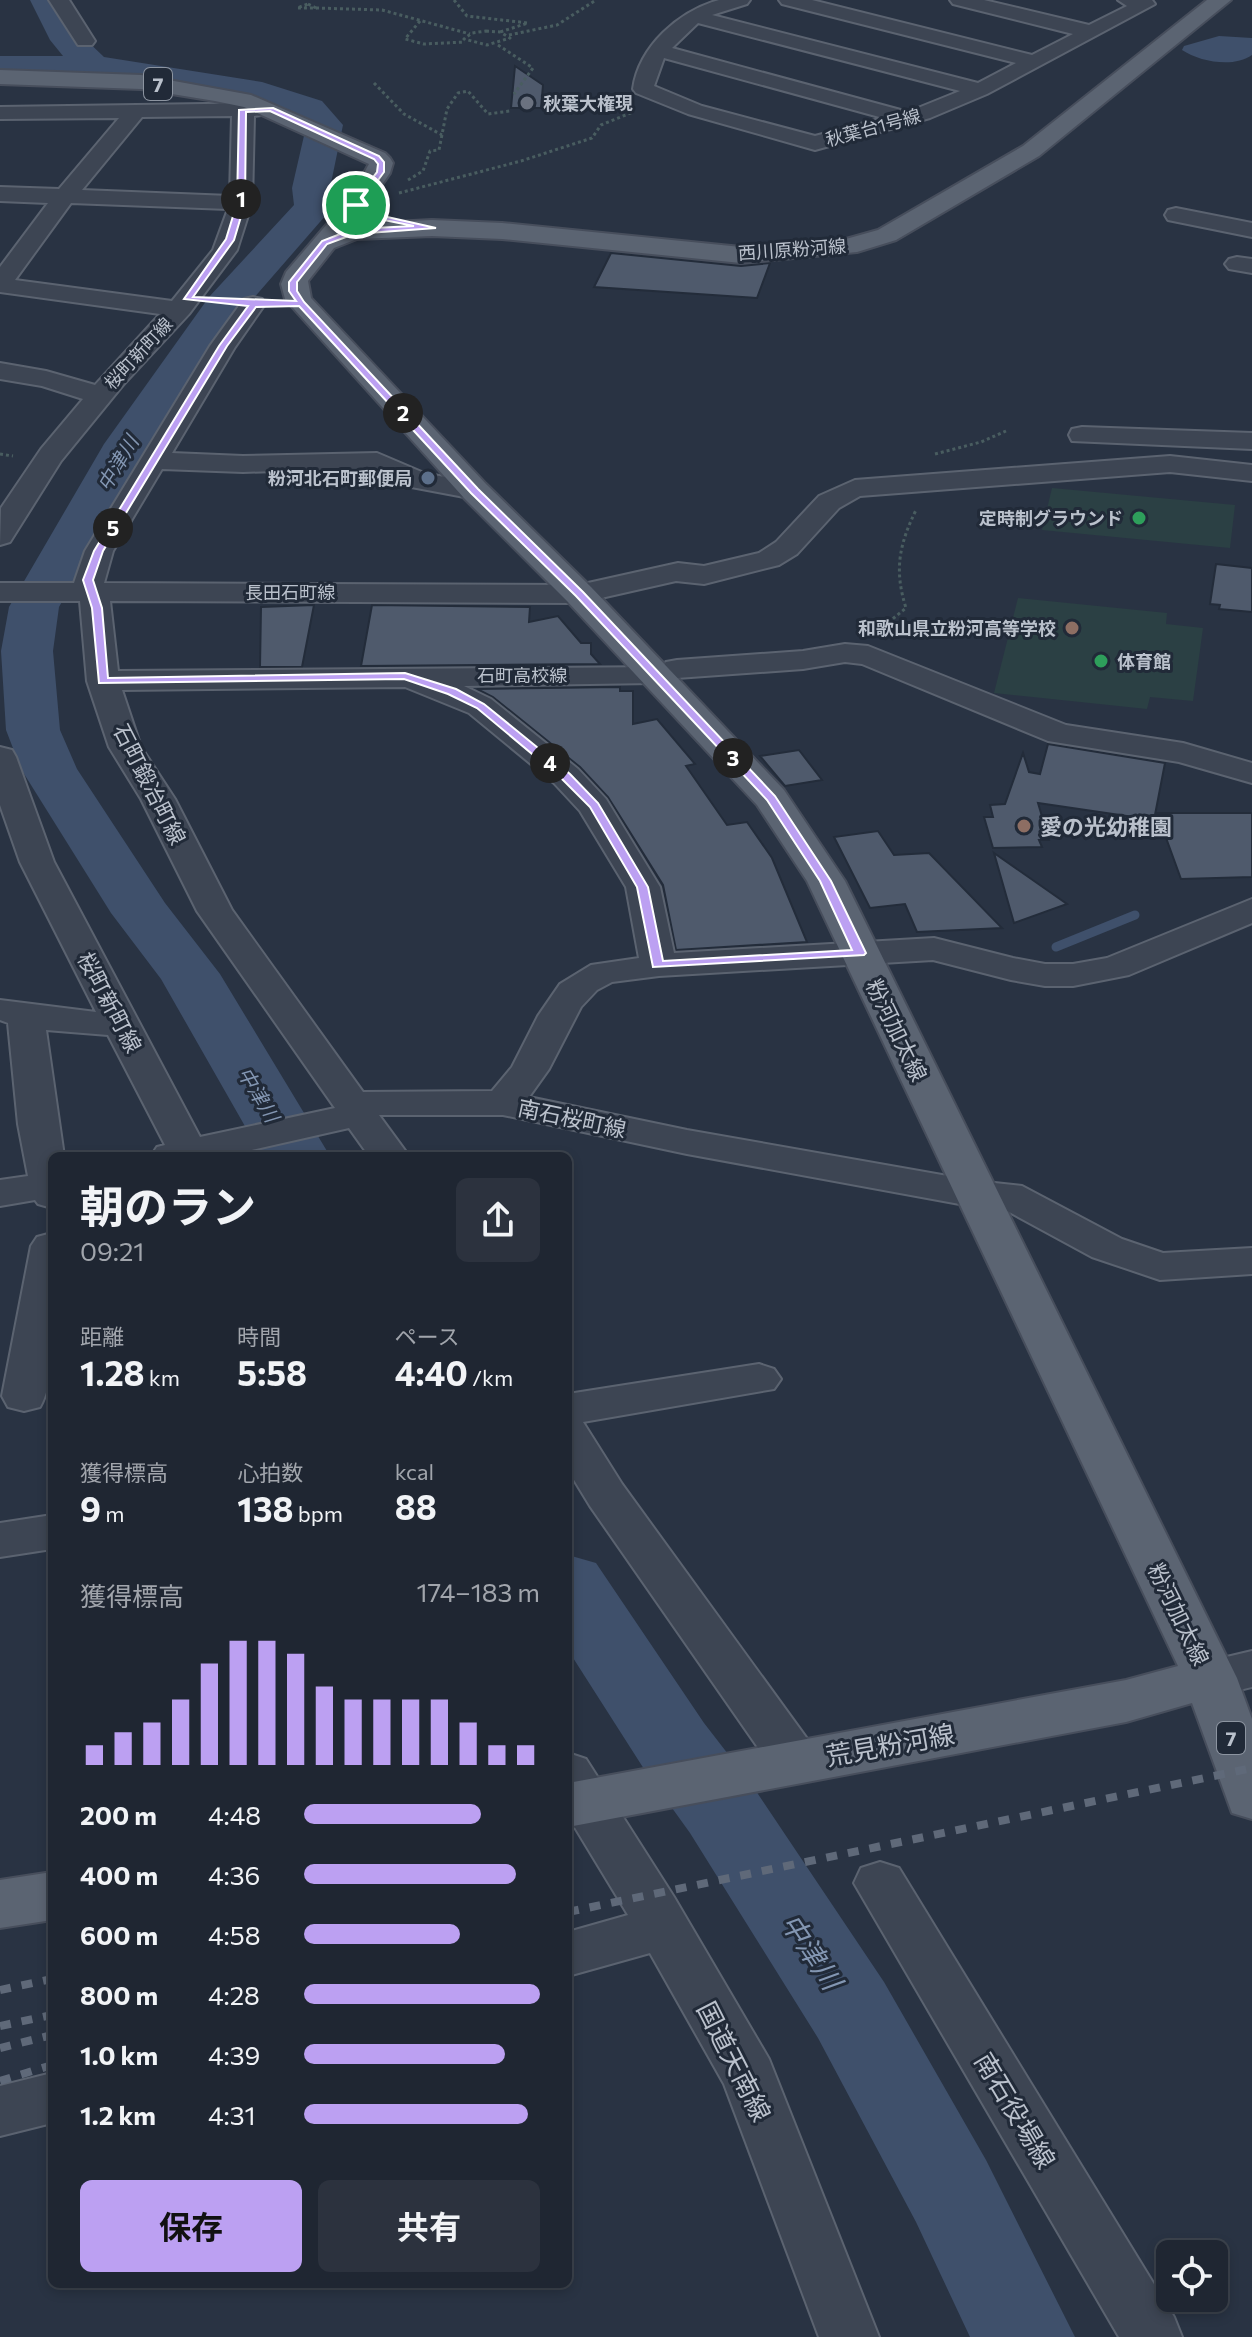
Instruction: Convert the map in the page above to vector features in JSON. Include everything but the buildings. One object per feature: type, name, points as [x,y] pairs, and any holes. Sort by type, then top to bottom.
[{"type":"main road","name":"西川原粉河線","points":[[325,243],[353,232],[432,228],[502,231],[741,255],[848,247],[887,235],[1031,151],[1220,0]]},
{"type":"main road","name":"7","points":[[0,77],[141,82],[215,94],[271,109],[376,158],[381,163],[381,172],[293,282],[293,291],[301,303]]},
{"type":"main road","name":"西川原粉河線","points":[[357,203],[395,222],[432,228]]},
{"type":"main road","name":"粉河加太線","points":[[301,303],[475,491],[579,594],[666,672],[771,798],[826,881],[976,1194],[1231,1674],[1252,1797]]},
{"type":"main road","name":"荒見粉河線","points":[[583,1794],[786,1763],[1126,1701],[1231,1674]]},
{"type":"main road","points":[[0,1904],[48,1897]]},
{"type":"street","points":[[59,0],[85,41]]},
{"type":"street","points":[[643,89],[649,62],[694,16],[740,0]]},
{"type":"street","points":[[789,0],[1035,62]]},
{"type":"street","points":[[960,0],[1091,32]]},
{"type":"street","points":[[999,9],[1023,0]]},
{"type":"street","name":"秋葉台1号線","points":[[643,89],[695,110],[815,143],[911,119],[980,90],[1145,4],[1128,0]]},
{"type":"street","points":[[694,16],[980,90]]},
{"type":"street","points":[[660,51],[911,119]]},
{"type":"street","points":[[0,113],[271,109]]},
{"type":"street","name":"桜町新町線","points":[[0,536],[22,497],[99,395],[158,331],[211,303],[241,203],[243,110]]},
{"type":"street","points":[[0,284],[65,196],[136,111]]},
{"type":"street","points":[[0,194],[241,203]]},
{"type":"street","points":[[1176,215],[1252,230]]},
{"type":"street","points":[[0,284],[211,303],[301,303]]},
{"type":"street","name":"石町鍛冶町線","points":[[211,303],[223,346],[99,551],[83,592],[97,608],[103,681],[125,747],[158,799],[215,911],[354,1112],[386,1152]]},
{"type":"street","points":[[40,315],[158,331]]},
{"type":"street","points":[[0,371],[46,379],[99,395]]},
{"type":"street","points":[[1082,435],[1252,441]]},
{"type":"street","points":[[155,461],[243,464],[377,461],[416,480],[475,491]]},
{"type":"street","name":"長田石町線","points":[[5,592],[579,594],[678,572],[687,577],[700,576],[774,557],[788,546],[834,495],[855,488],[1170,464],[1252,473]]},
{"type":"street","name":"石町高校線","points":[[103,681],[666,672],[840,654],[868,655],[1059,734],[1183,753],[1252,773]]},
{"type":"street","points":[[405,676],[452,692],[480,706],[566,776],[594,806],[643,887],[658,965]]},
{"type":"street","name":"桜町新町線","points":[[0,757],[37,862],[188,1152]]},
{"type":"street","points":[[503,1103],[530,1069],[566,998],[599,973],[642,971],[658,965],[934,949],[1011,969],[1045,975],[1073,975],[1116,967],[1252,910]]},
{"type":"street","points":[[48,1168],[13,1012],[122,1025]]},
{"type":"street","name":"南石桜町線","points":[[193,1152],[354,1112],[364,1103],[503,1103],[687,1142],[976,1194],[1008,1195],[1107,1248],[1160,1267],[1252,1261]]},
{"type":"street","points":[[0,1193],[48,1186]]},
{"type":"street","points":[[25,1398],[48,1269]]},
{"type":"street","points":[[572,1408],[759,1379]]},
{"type":"street","points":[[572,1440],[786,1763]]},
{"type":"street","points":[[0,1540],[48,1533]]},
{"type":"street","name":"国道天南線","points":[[583,1794],[749,2076],[849,2337]]},
{"type":"street","name":"南石役場線","points":[[880,1883],[1152,2337]]},
{"type":"street","points":[[572,1953],[663,1927]]},
{"type":"street","points":[[0,2111],[48,2099]]},
{"type":"path","points":[[316,8],[382,10],[470,34],[500,32],[528,23],[467,16],[454,0]]},
{"type":"path","points":[[500,32],[508,35],[557,25],[596,0]]},
{"type":"path","points":[[420,21],[405,39],[424,44],[496,44],[509,40],[508,35]]},
{"type":"path","points":[[466,42],[464,37],[470,34]]},
{"type":"path","points":[[496,44],[533,68],[514,94]]},
{"type":"path","points":[[374,83],[400,111],[442,135]]},
{"type":"path","points":[[357,203],[521,161],[592,138],[601,125],[640,107],[643,89]]},
{"type":"path","points":[[357,203],[419,175],[430,151],[439,150],[452,98],[463,91],[471,93],[481,112],[496,115],[510,111]]},
{"type":"path","points":[[840,654],[906,608],[897,582],[897,548],[931,487],[945,481],[964,465],[937,457],[936,453],[981,442],[1006,431]]},
{"type":"green space","name":"定時制グラウンド","points":[[1052,488],[1235,505],[1230,548],[1042,530]]},
{"type":"green space","name":"体育館","points":[[1018,598],[1167,613],[1166,624],[1203,628],[1193,701],[1150,697],[1147,709],[994,693]]},
{"type":"water","points":[[1219,36],[1252,38],[1252,55],[1236,61],[1217,62],[1182,50],[1184,46]]},
{"type":"waterway","points":[[46,0],[67,40],[93,66]]},
{"type":"waterway","name":"中津川","points":[[0,66],[93,66]]},
{"type":"waterway","name":"中津川","points":[[93,66],[250,89],[309,109],[325,125],[311,188],[314,207],[224,306],[127,444],[34,607],[27,651],[33,730],[49,769],[141,913],[189,974],[294,1152]]},
{"type":"waterway","points":[[1056,947],[1135,915]]},
{"type":"waterway","name":"中津川","points":[[572,1590],[674,1746],[721,1809],[851,2010],[951,2191],[1023,2337]]},
{"type":"railway","points":[[572,1911],[1252,1768]]},
{"type":"railway","points":[[0,1990],[48,1980]]},
{"type":"railway","points":[[0,2026],[48,2016]]},
{"type":"railway","points":[[0,2048],[48,2036]]},
{"type":"railway","points":[[0,2081],[48,2066]]},
{"type":"place","name":"秋葉大権現","points":[[527,103]]},
{"type":"place","name":"粉河北石町郵便局","points":[[428,478]]},
{"type":"place","name":"定時制グラウンド","points":[[1139,518]]},
{"type":"place","name":"和歌山県立粉河高等学校","points":[[1072,628]]},
{"type":"place","name":"体育館","points":[[1101,661]]},
{"type":"place","name":"愛の光幼稚園","points":[[1024,826]]},
{"type":"route","points":[[356,205],[354,207],[371,215],[432,228],[353,232],[325,243],[293,282],[293,291],[301,303],[253,304],[223,346],[99,551],[88,580],[97,608],[103,681],[405,676],[452,692],[480,706],[566,776],[594,806],[643,887],[658,965],[860,953],[826,881],[771,798],[579,594],[475,491],[301,303],[253,304],[188,299],[230,240],[241,203],[243,110],[271,109],[376,158],[381,163],[381,172],[356,205]]}]
